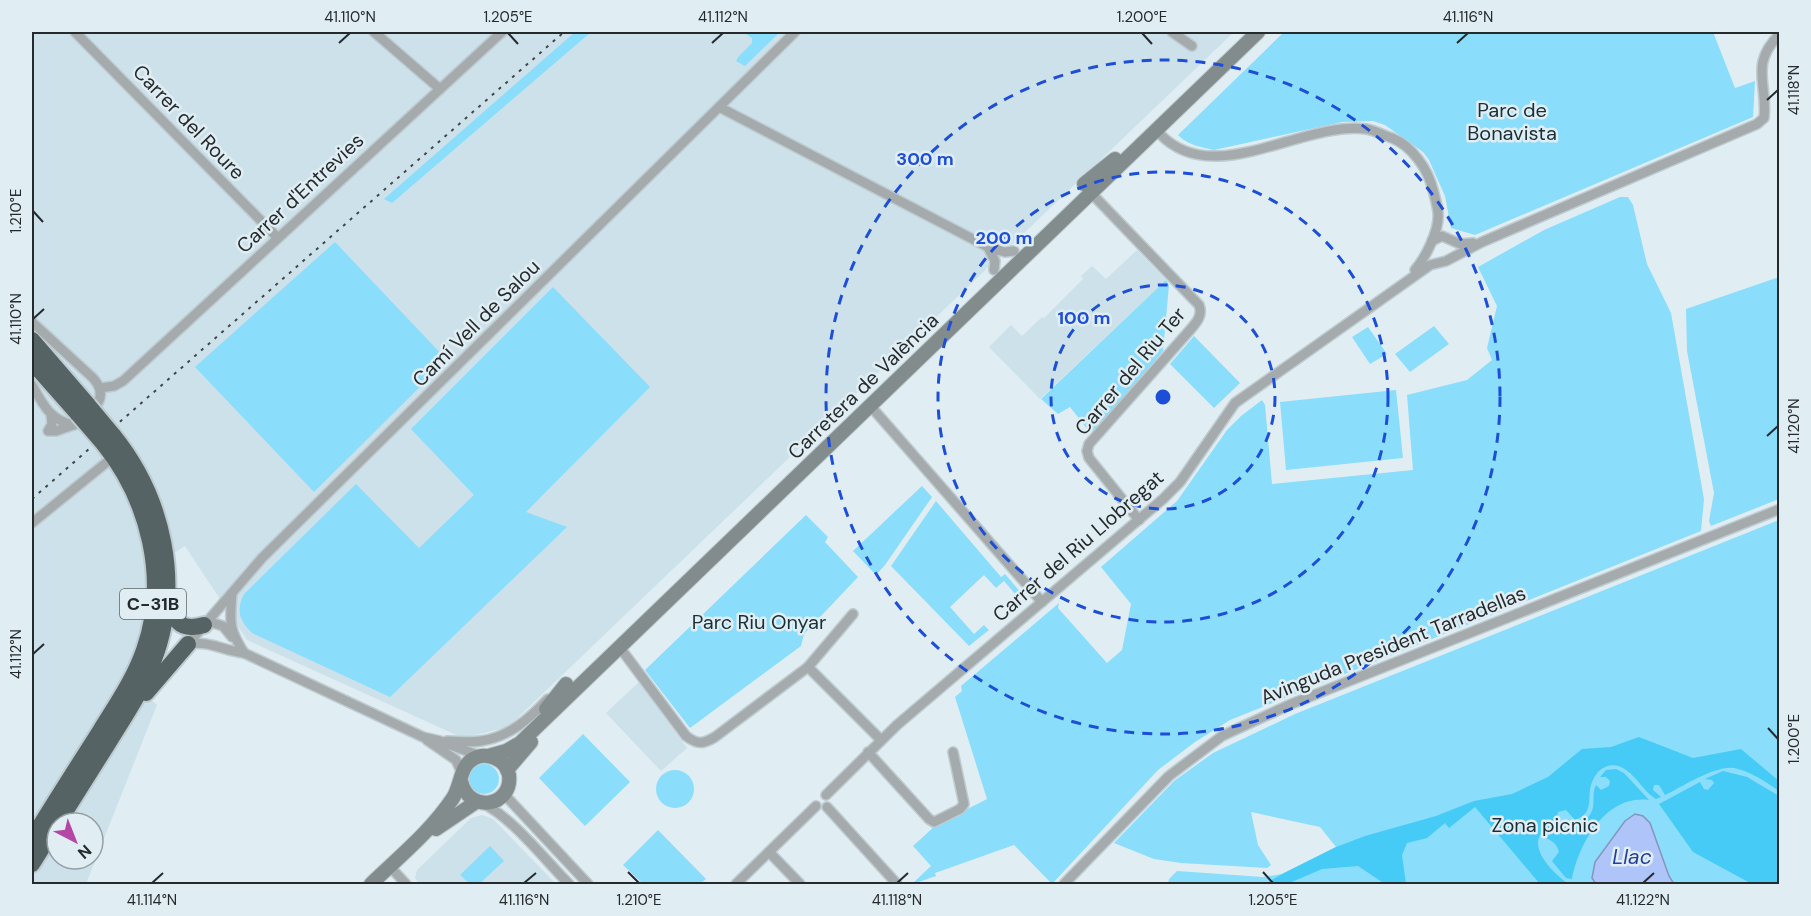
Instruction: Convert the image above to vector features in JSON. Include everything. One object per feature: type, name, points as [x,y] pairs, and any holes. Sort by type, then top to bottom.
[{"type":"highway","points":[[32,334],[52,364]]},
{"type":"highway","name":"C-31B","points":[[32,340],[85,411],[132,486],[140,504],[152,553],[154,582],[147,640],[135,671],[122,696],[32,839]]},
{"type":"highway","name":"C-31B","points":[[32,363],[85,411]]},
{"type":"highway","name":"C-31B","points":[[65,811],[139,693],[157,650],[165,610],[167,565],[164,540],[154,503],[133,461],[109,448]]},
{"type":"highway","points":[[167,565],[173,583],[174,617],[179,623],[188,627],[204,624]]},
{"type":"highway","points":[[119,726],[188,644]]},
{"type":"highway","name":"C-31B","points":[[32,864],[45,843]]},
{"type":"main road","name":"Carretera de València","points":[[484,756],[506,751],[520,743],[1258,32]]},
{"type":"main road","name":"Carretera de València","points":[[507,770],[524,749],[1267,32]]},
{"type":"main road","points":[[1084,184],[1176,111]]},
{"type":"main road","points":[[537,727],[548,705],[566,684]]},
{"type":"main road","points":[[371,885],[433,824],[453,798],[470,761],[484,756],[501,761],[507,770],[508,786],[504,794],[497,800],[479,802],[439,826],[380,885]]},
{"type":"main road","points":[[462,777],[465,793],[479,802]]},
{"type":"street","name":"Carrer del Roure","points":[[75,32],[278,238]]},
{"type":"street","points":[[374,32],[440,89]]},
{"type":"street","name":"Carrer d'Entrevies","points":[[85,411],[117,388],[502,32]]},
{"type":"street","name":"Camí Vell de Salou","points":[[188,644],[270,549],[795,32]]},
{"type":"street","points":[[1172,32],[1192,46]]},
{"type":"street","points":[[1482,242],[1468,245],[1437,237],[1431,244],[1431,255],[1440,261],[1446,261],[1482,242],[1757,124],[1764,118],[1761,76],[1766,49],[1779,34]]},
{"type":"street","points":[[719,107],[988,247],[1005,252],[1014,251]]},
{"type":"street","name":"Carrer del Riu Llobregat","points":[[1160,134],[1173,146],[1185,152],[1210,157],[1228,156],[1327,131],[1367,129],[1397,140],[1417,158],[1430,178],[1438,217],[1451,239]]},
{"type":"street","name":"Carrer del Riu Ter","points":[[1095,197],[1199,305],[1201,310],[1200,316],[1190,330],[1089,444],[1087,451],[1089,458],[1139,520]]},
{"type":"street","name":"Carrer del Riu Llobregat","points":[[1406,281],[1418,268],[1431,244],[1438,217]]},
{"type":"street","points":[[1451,239],[1455,249],[1452,257]]},
{"type":"street","points":[[988,247],[994,261],[993,270]]},
{"type":"street","name":"Carrer del Riu Llobregat","points":[[826,795],[881,740],[1139,520],[1180,482],[1235,403],[1420,270],[1440,261]]},
{"type":"street","points":[[32,322],[93,378],[102,393],[85,411],[56,431],[48,431],[52,424],[51,415],[32,386]]},
{"type":"street","name":"Carrer d'Entrevies","points":[[100,388],[114,386],[123,381]]},
{"type":"street","points":[[874,410],[1042,602]]},
{"type":"street","name":"C-31B","points":[[51,415],[64,423],[85,411]]},
{"type":"street","points":[[32,523],[109,448]]},
{"type":"street","name":"Avinguda President Tarradellas","points":[[1064,885],[1169,776],[1222,736],[1288,705],[1779,509]]},
{"type":"street","points":[[232,591],[229,622],[243,653]]},
{"type":"street","points":[[624,653],[686,736],[698,743],[704,743],[808,667],[853,614]]},
{"type":"street","points":[[215,646],[207,638],[204,624],[223,626],[236,641]]},
{"type":"street","points":[[188,644],[197,642],[243,653],[423,737],[456,760],[462,777]]},
{"type":"street","points":[[808,667],[881,740]]},
{"type":"street","points":[[440,741],[480,741],[503,735],[521,724],[566,684]]},
{"type":"street","points":[[423,737],[484,756]]},
{"type":"street","points":[[868,753],[933,822],[960,810],[964,804],[953,752]]},
{"type":"street","points":[[504,794],[588,885]]},
{"type":"street","points":[[818,795],[826,795],[830,801],[827,807],[821,809],[816,806],[814,800],[818,795]]},
{"type":"street","points":[[479,802],[505,818],[569,885]]},
{"type":"street","points":[[736,885],[816,806]]},
{"type":"street","points":[[827,807],[897,885]]},
{"type":"street","points":[[769,852],[800,885]]},
{"type":"street","points":[[394,871],[406,885]]},
{"type":"shaded area","points":[[32,32],[1234,32],[508,727],[463,738],[247,640],[185,546],[147,571],[143,630],[124,674],[157,705],[105,836],[105,811],[45,811],[45,871],[91,871],[86,884],[32,884]]},
{"type":"shaded area","points":[[1137,250],[1166,280],[1040,399],[989,347],[1011,325],[1022,336],[1042,317],[1044,318],[1083,279],[1081,276],[1092,266],[1106,279]]},
{"type":"shaded area","points":[[639,682],[687,748],[661,771],[606,713]]},
{"type":"shaded area","points":[[482,815],[493,819],[556,884],[419,884],[415,878],[417,870],[471,818]]},
{"type":"green space","points":[[575,32],[591,32],[392,203],[384,199]]},
{"type":"green space","points":[[747,32],[780,32],[745,66],[736,61],[752,43],[752,38],[746,34]]},
{"type":"green space","name":"Parc de Bonavista","points":[[1284,32],[1713,32],[1735,88],[1755,81],[1753,117],[1475,235],[1451,228],[1445,196],[1429,160],[1423,152],[1385,125],[1373,121],[1342,122],[1214,150],[1199,147],[1178,135]]},
{"type":"green space","points":[[1620,197],[1628,197],[1633,205],[1647,264],[1671,313],[1704,499],[1701,531],[1230,720],[1195,742],[1158,770],[1052,884],[1014,845],[935,873],[936,876],[914,882],[931,866],[913,846],[936,825],[987,799],[955,697],[962,691],[961,686],[1059,603],[1058,608],[1107,663],[1122,650],[1131,604],[1101,567],[1177,501],[1227,430],[1262,400],[1265,405],[1272,484],[1413,470],[1407,395],[1467,380],[1492,360],[1487,348],[1497,306],[1478,267],[1544,230]]},
{"type":"green space","points":[[335,242],[447,360],[314,492],[195,367]]},
{"type":"green space","points":[[1779,277],[1779,499],[1711,526],[1709,521],[1714,493],[1687,351],[1686,309]]},
{"type":"green space","points":[[1166,280],[1169,285],[1163,351],[1092,435],[1070,407],[1058,414],[1041,399]]},
{"type":"green space","points":[[553,287],[650,387],[526,512],[567,527],[390,697],[252,633],[240,615],[240,605],[244,594],[356,484],[419,548],[474,495],[411,429]]},
{"type":"green space","points":[[1434,326],[1449,344],[1410,372],[1395,354]]},
{"type":"green space","points":[[1368,327],[1387,354],[1370,364],[1352,337]]},
{"type":"green space","points":[[1194,336],[1240,383],[1214,408],[1170,364]]},
{"type":"green space","points":[[1396,390],[1403,458],[1286,470],[1280,402]]},
{"type":"green space","points":[[922,486],[932,497],[876,575],[853,551]]},
{"type":"green space","points":[[936,501],[1001,577],[1005,574],[1022,594],[1016,595],[1004,581],[996,588],[984,575],[950,607],[974,634],[984,625],[989,630],[969,646],[891,566]]},
{"type":"green space","name":"Parc Riu Onyar","points":[[806,515],[828,537],[825,542],[858,577],[804,634],[801,646],[690,728],[645,670]]},
{"type":"green space","points":[[1779,520],[1779,884],[1168,884],[1169,879],[1177,871],[1263,877],[1282,874],[1336,847],[1320,827],[1251,812],[1258,845],[1271,865],[1267,868],[1181,863],[1154,859],[1114,843],[1174,781],[1213,753],[1295,714]]},
{"type":"green space","points":[[583,734],[630,782],[585,826],[539,778]]},
{"type":"green space","name":"Zona picnic","points":[[1639,737],[1693,758],[1741,749],[1779,781],[1779,791],[1746,772],[1726,768],[1708,773],[1665,795],[1659,785],[1654,785],[1653,790],[1661,797],[1656,799],[1626,770],[1614,765],[1608,766],[1594,777],[1589,806],[1584,814],[1575,820],[1566,810],[1558,812],[1557,818],[1561,822],[1569,822],[1545,830],[1539,837],[1538,844],[1544,860],[1569,884],[1540,884],[1475,807],[1449,828],[1445,823],[1427,838],[1407,843],[1402,855],[1406,884],[1385,884],[1358,866],[1322,869],[1287,884],[1265,884],[1336,847],[1365,836],[1436,816],[1474,801],[1512,794],[1548,777],[1582,749],[1611,747]]},
{"type":"green space","points":[[484,764],[490,765],[498,773],[498,785],[490,793],[484,794],[478,793],[470,785],[469,779],[470,773],[478,765]]},
{"type":"green space","points":[[1616,769],[1624,773],[1649,800],[1634,800],[1608,813],[1588,837],[1572,879],[1566,878],[1552,861],[1559,852],[1557,847],[1545,838],[1555,830],[1587,818],[1592,810],[1596,785],[1601,790],[1609,786],[1610,781],[1606,777],[1600,777],[1606,770]]},
{"type":"green space","points":[[675,770],[688,776],[694,789],[688,802],[675,808],[662,802],[656,789],[662,776]]},
{"type":"green space","points":[[1723,771],[1747,777],[1779,796],[1779,884],[1752,884],[1693,852],[1659,804],[1700,782],[1704,789],[1708,790],[1714,783],[1712,780],[1705,779]]},
{"type":"green space","points":[[658,830],[706,879],[700,884],[643,884],[623,865]]},
{"type":"green space","points":[[490,846],[504,861],[479,884],[470,884],[460,875]]},
{"type":"water","name":"Llac","points":[[1635,814],[1643,816],[1650,823],[1674,884],[1596,884],[1592,878],[1595,862],[1625,821]]},
{"type":"railway","points":[[32,499],[564,32]]}]
